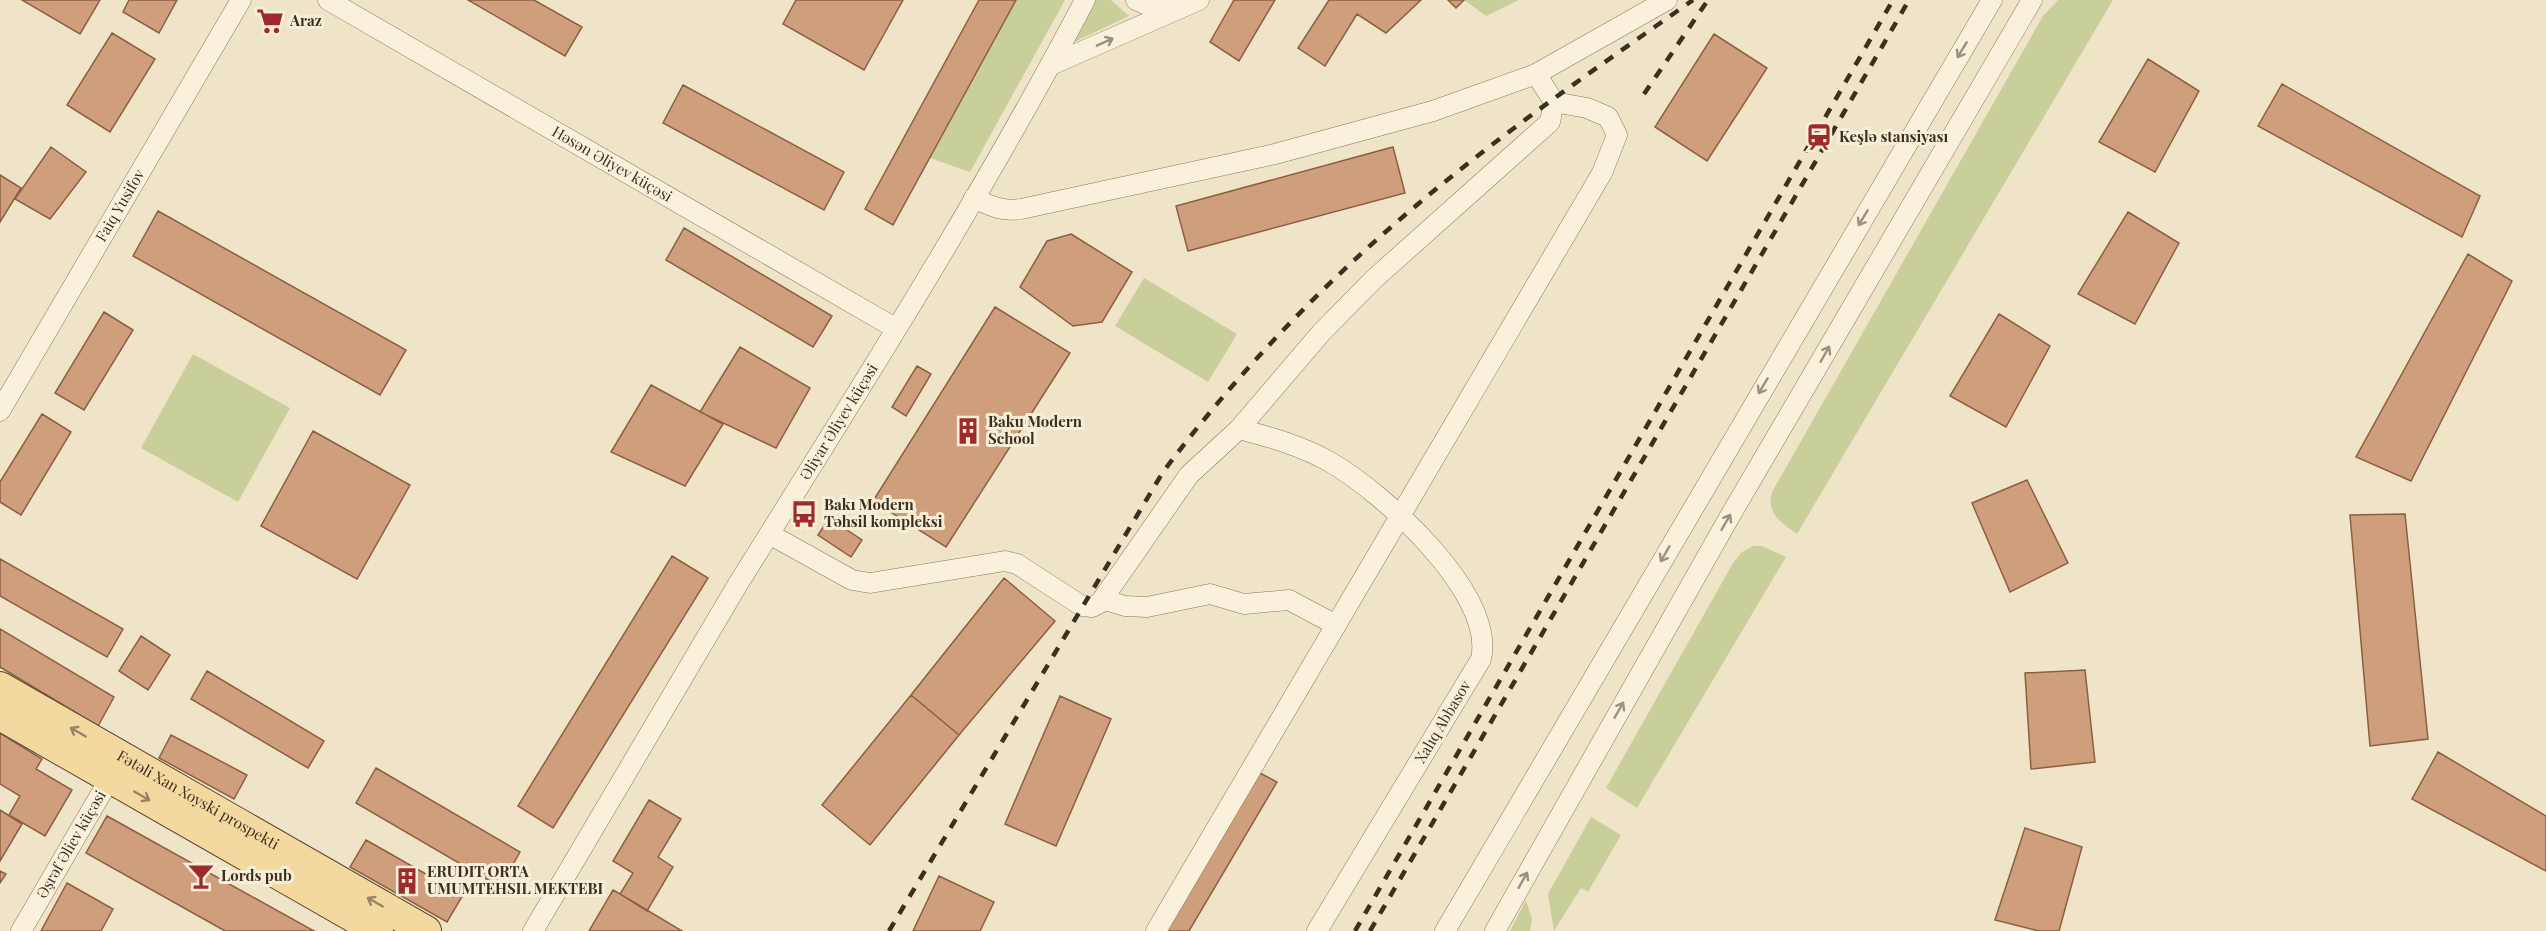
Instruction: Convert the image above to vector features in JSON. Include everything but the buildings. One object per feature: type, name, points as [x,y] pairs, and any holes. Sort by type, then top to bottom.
[{"type":"main road","name":"Fətəli Xan Xoyski prospekti","points":[[0,687],[116,768],[378,931]]},
{"type":"main road","name":"Fətəli Xan Xoyski prospekti","points":[[0,715],[116,768],[426,931]]},
{"type":"street","name":"Faiq Yusifov","points":[[0,411],[242,0]]},
{"type":"street","name":"Həsən Əliyev küçəsi","points":[[328,0],[895,328]]},
{"type":"street","name":"Əliyar Əliyev küçəsi","points":[[533,931],[738,584],[771,535],[974,198],[1051,65],[1085,0]]},
{"type":"street","points":[[1136,0],[1159,10],[1179,9]]},
{"type":"street","points":[[1051,65],[1199,0]]},
{"type":"street","points":[[974,198],[994,208],[1007,211],[1275,154],[1433,111],[1536,74],[1667,0]]},
{"type":"street","points":[[1445,931],[1992,0]]},
{"type":"street","points":[[1495,931],[1730,516],[2032,0]]},
{"type":"street","points":[[771,535],[852,580],[870,583],[1005,561],[1017,564],[1082,606],[1092,607],[1105,600],[1154,522],[1189,475],[1239,429],[1320,333],[1374,279],[1550,122],[1554,102],[1536,74]]},
{"type":"street","points":[[1156,931],[1602,173],[1617,135],[1608,117],[1587,108],[1554,102]]},
{"type":"street","name":"Xalıq Abbasov","points":[[1239,429],[1301,448],[1329,461],[1366,485],[1401,515],[1452,573],[1483,631],[1484,646],[1481,659],[1317,931]]},
{"type":"street","points":[[1105,600],[1125,606],[1147,607],[1210,594],[1244,604],[1289,600],[1336,625]]},
{"type":"street","name":"Əşrəf Əliev küçəsi","points":[[21,931],[116,768]]},
{"type":"green space","points":[[1016,0],[1065,0],[970,172],[930,158]]},
{"type":"green space","points":[[1096,0],[1111,0],[1129,16],[1072,43]]},
{"type":"green space","points":[[1464,0],[1519,0],[1486,16]]},
{"type":"green space","points":[[2058,0],[2113,0],[1797,534],[1780,522],[1773,512],[1772,492],[2043,16]]},
{"type":"green space","points":[[1144,278],[1237,334],[1208,382],[1115,326]]},
{"type":"green space","points":[[193,354],[290,408],[238,502],[141,448]]},
{"type":"green space","points":[[1753,546],[1762,546],[1786,557],[1637,808],[1606,788],[1733,563],[1742,552]]},
{"type":"green space","points":[[1591,817],[1621,835],[1588,892],[1581,888],[1554,931],[1548,894]]},
{"type":"green space","points":[[1526,900],[1532,919],[1530,931],[1510,931]]},
{"type":"railway","points":[[889,931],[1163,472],[1218,402],[1308,305],[1372,244],[1439,186],[1510,131],[1693,0]]},
{"type":"railway","points":[[1644,94],[1708,0]]},
{"type":"railway","points":[[1355,931],[1893,0]]},
{"type":"railway","points":[[1370,931],[1909,0]]},
{"type":"place","name":"Araz","points":[[270,21]]},
{"type":"place","name":"Keşlə stansiyası","points":[[1819,137]]},
{"type":"place","name":"Baku Modern School","points":[[968,431]]},
{"type":"place","name":"Bakı Modern Təhsil kompleksi","points":[[804,514]]},
{"type":"place","name":"Lords pub","points":[[201,876]]},
{"type":"place","name":"ERUDIT ORTA UMUMTEHSIL MEKTEBI","points":[[407,881]]}]
